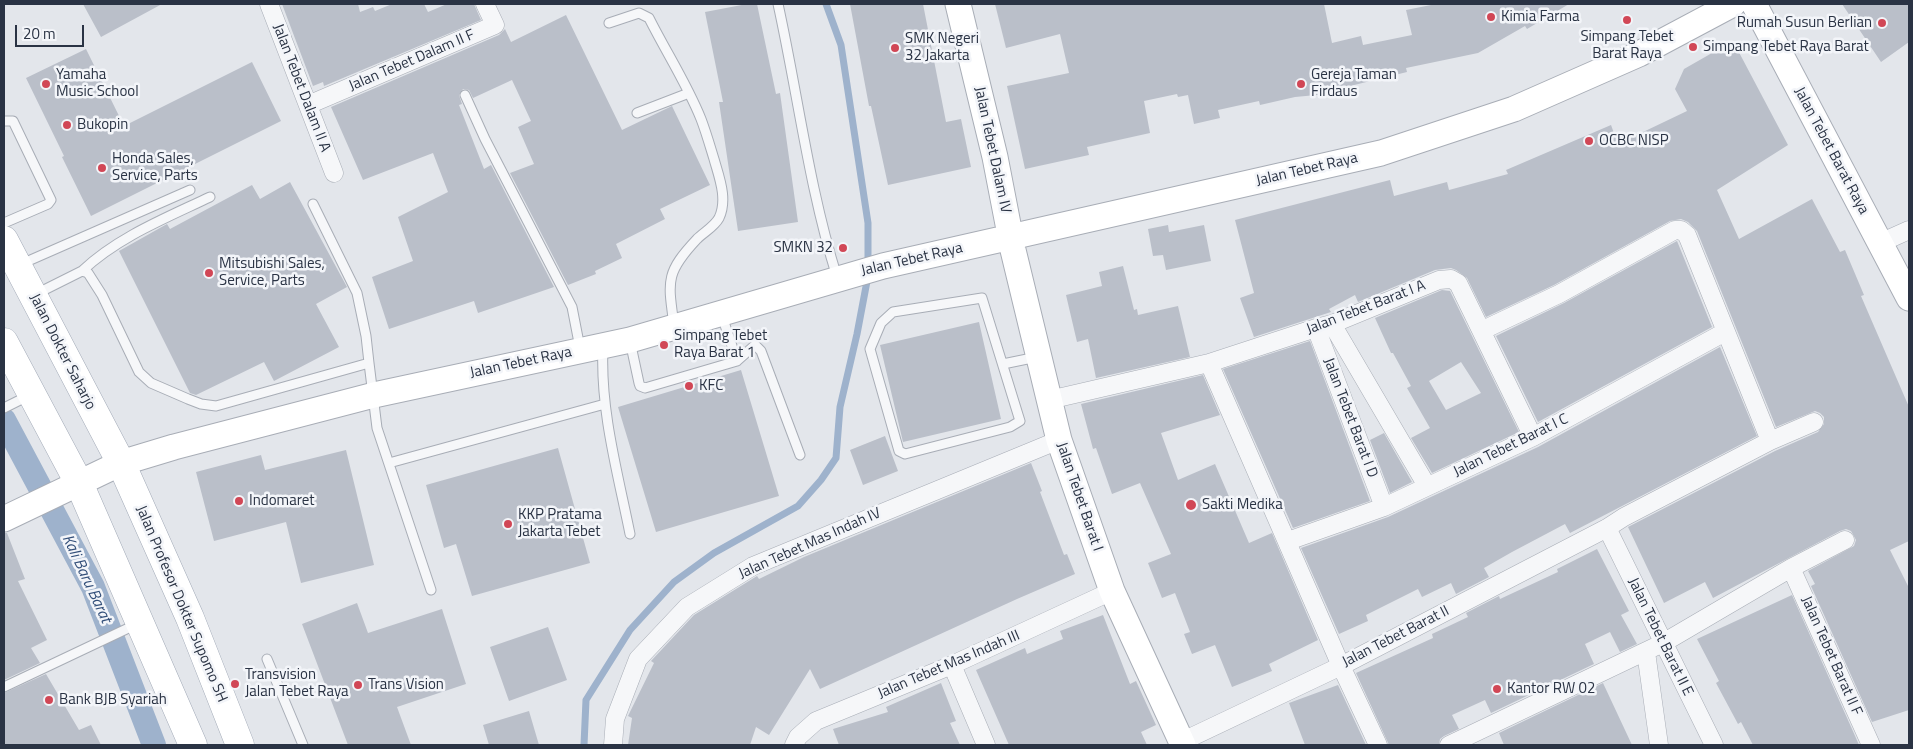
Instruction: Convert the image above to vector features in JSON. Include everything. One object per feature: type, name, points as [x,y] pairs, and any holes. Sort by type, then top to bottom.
[{"type":"main road","name":"Jalan Tebet Dalam IV","points":[[958,4],[995,157],[1011,237]]},
{"type":"main road","name":"Jalan Tebet Raya","points":[[8,517],[121,463],[174,447],[374,395],[630,340],[883,266],[1380,153],[1514,109],[1639,54],[1733,4]]},
{"type":"main road","name":"Jalan Tebet Barat Raya","points":[[1754,4],[1909,298]]},
{"type":"main road","name":"Jalan Tebet Barat I","points":[[1011,237],[1059,440],[1112,592],[1182,744]]},
{"type":"main road","name":"Jalan Dokter Saharjo","points":[[4,240],[121,463]]},
{"type":"main road","points":[[4,342],[32,394],[72,486],[129,628],[193,745]]},
{"type":"main road","name":"Jalan Profesor Dokter Supomo SH","points":[[121,463],[190,618],[240,745]]},
{"type":"street","name":"Jalan Tebet Dalam II A","points":[[269,4],[334,173]]},
{"type":"street","name":"Jalan Tebet Dalam II F","points":[[308,105],[495,25],[485,4]]},
{"type":"street","points":[[1483,330],[1559,294],[1675,230],[1681,230],[1687,236],[1770,441]]},
{"type":"street","points":[[1880,243],[1909,230]]},
{"type":"street","name":"Jalan Tebet Barat I A","points":[[1049,400],[1209,363],[1324,326],[1439,280],[1451,279],[1458,283],[1483,330],[1534,437]]},
{"type":"street","name":"Jalan Tebet Barat I D","points":[[1324,326],[1427,486]]},
{"type":"street","name":"Jalan Tebet Barat I D","points":[[1324,326],[1384,507]]},
{"type":"street","name":"Jalan Tebet Barat I C","points":[[1288,541],[1384,507],[1534,437],[1725,332]]},
{"type":"street","points":[[1209,363],[1341,666],[1378,745]]},
{"type":"street","points":[[1607,528],[1624,517],[1770,441],[1814,422]]},
{"type":"street","name":"Jalan Tebet Mas Indah IV","points":[[614,745],[615,719],[638,659],[687,607],[753,566],[1059,440]]},
{"type":"street","name":"Jalan Tebet Barat II E","points":[[1607,528],[1714,745]]},
{"type":"street","name":"Jalan Tebet Barat II","points":[[1182,744],[1341,666],[1607,528]]},
{"type":"street","points":[[1449,745],[1664,643],[1791,568],[1845,540]]},
{"type":"street","name":"Jalan Tebet Barat II F","points":[[1791,568],[1871,745]]},
{"type":"street","name":"Jalan Tebet Mas Indah III","points":[[798,742],[816,721],[952,665],[1112,592]]},
{"type":"street","name":"Jalan Tebet Barat II E","points":[[1646,652],[1659,745]]},
{"type":"street","points":[[952,665],[986,745]]},
{"type":"lane","points":[[778,4],[823,232],[847,276]]},
{"type":"lane","points":[[609,23],[639,13],[649,18],[690,93],[702,121],[723,187],[722,208],[719,218],[698,238],[671,274],[669,291],[674,327]]},
{"type":"lane","points":[[637,113],[690,93]]},
{"type":"lane","points":[[465,95],[485,139],[572,306],[602,372],[605,404],[630,534]]},
{"type":"lane","points":[[4,121],[13,121],[51,200],[48,204],[4,223]]},
{"type":"lane","points":[[18,266],[190,190]]},
{"type":"lane","points":[[33,296],[82,271],[110,248],[136,232],[210,197]]},
{"type":"lane","points":[[313,204],[357,293],[366,336],[377,428],[431,590]]},
{"type":"lane","points":[[82,271],[88,273],[102,294],[139,372],[151,383],[202,404],[216,406],[369,363]]},
{"type":"lane","points":[[982,298],[1003,364],[1020,421],[1010,427],[905,454],[898,451],[870,349],[881,323],[893,312],[982,298]]},
{"type":"lane","points":[[721,314],[737,361]]},
{"type":"lane","points":[[630,340],[639,383],[644,388],[737,361],[755,345],[761,351],[800,455]]},
{"type":"lane","points":[[1003,364],[1040,356]]},
{"type":"lane","points":[[5,407],[32,394]]},
{"type":"lane","points":[[389,463],[605,404]]},
{"type":"lane","points":[[4,687],[129,628]]},
{"type":"lane","points":[[267,659],[304,745]]},
{"type":"building","points":[[83,4],[162,4],[101,37]]},
{"type":"building","points":[[282,4],[358,4],[360,12],[373,7],[375,11],[392,4],[424,4],[428,12],[447,4],[474,4],[481,20],[324,86],[323,82],[313,86]]},
{"type":"building","points":[[747,4],[757,4],[776,94],[780,93],[798,222],[738,231],[719,102],[723,102],[705,12]]},
{"type":"building","points":[[850,4],[923,4],[946,122],[961,119],[971,167],[888,185],[871,106],[869,106]]},
{"type":"building","points":[[995,4],[1324,4],[1332,43],[1361,36],[1363,45],[1412,35],[1406,10],[1436,4],[1569,4],[1527,29],[1525,26],[1478,53],[1406,68],[1407,72],[1342,88],[1342,90],[1327,94],[1295,97],[1260,105],[1259,101],[1218,110],[1220,118],[1194,124],[1188,95],[1178,97],[1177,94],[1144,101],[1150,133],[1087,147],[1089,155],[1025,169],[1007,86],[1069,73],[1060,34],[1006,48]]},
{"type":"building","name":"Rumah Susun Berlian","points":[[1842,4],[1909,4],[1909,42],[1881,62]]},
{"type":"building","points":[[566,15],[622,130],[672,106],[710,185],[660,209],[665,219],[616,244],[622,258],[595,271],[596,274],[568,285],[510,173],[534,164],[518,127],[531,121],[512,80],[473,98],[469,90],[463,89],[459,95],[462,104],[459,105],[484,169],[491,165],[554,287],[478,313],[474,301],[389,329],[372,277],[413,261],[398,217],[448,192],[433,153],[363,180],[331,107],[499,35],[505,29],[511,42]]},
{"type":"building","points":[[1733,41],[1788,145],[1717,190],[1739,239],[1812,199],[1840,252],[1845,250],[1864,295],[1861,296],[1909,407],[1909,541],[1890,550],[1909,588],[1909,710],[1872,722],[1811,586],[1815,584],[1808,571],[1854,546],[1856,540],[1851,531],[1846,529],[1840,531],[1713,598],[1705,582],[1664,603],[1628,527],[1775,451],[1818,432],[1824,424],[1824,417],[1815,411],[1776,427],[1697,231],[1688,222],[1681,219],[1670,221],[1554,285],[1486,317],[1467,278],[1451,268],[1435,270],[1358,302],[1355,295],[1329,309],[1331,312],[1254,337],[1240,298],[1254,293],[1235,220],[1390,180],[1394,196],[1447,182],[1449,190],[1508,174],[1506,170],[1611,125],[1618,144],[1687,111],[1675,89],[1684,69]]},
{"type":"building","points":[[86,49],[124,126],[252,62],[281,121],[91,216],[26,78]]},
{"type":"building","points":[[290,182],[347,287],[316,304],[339,347],[274,381],[264,362],[196,395],[190,393],[119,251],[167,224],[170,229],[252,185],[260,199]]},
{"type":"building","points":[[1168,225],[1169,232],[1204,225],[1211,261],[1166,270],[1163,255],[1153,256],[1148,229]]},
{"type":"building","points":[[1677,241],[1712,327],[1538,422],[1496,336],[1564,303]]},
{"type":"building","points":[[1123,266],[1134,310],[1137,309],[1138,315],[1178,306],[1190,357],[1096,378],[1088,339],[1077,342],[1066,295],[1102,286],[1099,272]]},
{"type":"building","points":[[1442,290],[1450,291],[1519,432],[1432,473],[1411,438],[1430,428],[1407,388],[1411,386],[1393,353],[1391,353],[1375,318]],"holes":[[[1461,362],[1481,393],[1446,410],[1429,381]]]},
{"type":"building","points":[[979,322],[1001,419],[903,442],[880,345]]},
{"type":"building","points":[[1310,341],[1370,501],[1293,528],[1223,369]]},
{"type":"building","points":[[1720,347],[1757,436],[1570,533],[1565,524],[1484,568],[1489,577],[1456,594],[1451,583],[1422,597],[1418,589],[1366,615],[1368,621],[1339,634],[1301,548],[1388,517],[1538,447]]},
{"type":"building","points":[[741,370],[779,496],[656,532],[618,407]]},
{"type":"building","points":[[1203,375],[1220,415],[1161,433],[1178,480],[1215,464],[1249,543],[1272,533],[1318,640],[1269,664],[1272,671],[1232,687],[1215,645],[1192,654],[1184,634],[1190,632],[1175,593],[1162,598],[1148,563],[1171,554],[1140,483],[1112,494],[1096,448],[1093,449],[1081,404]]},
{"type":"building","points":[[1384,433],[1412,482],[1390,493],[1370,440]]},
{"type":"building","points":[[885,436],[898,471],[863,485],[850,450]]},
{"type":"building","name":"KKP Pratama Jakarta Tebet","points":[[558,448],[590,563],[472,596],[456,544],[444,548],[426,485]]},
{"type":"building","points":[[346,450],[374,565],[301,583],[286,522],[214,541],[196,472],[261,455],[265,470]]},
{"type":"building","points":[[1031,463],[1064,555],[1067,554],[1075,574],[820,689],[810,669],[769,735],[756,727],[750,745],[628,745],[632,718],[628,716],[654,663],[651,661],[694,615],[757,576],[759,579],[804,557]]},
{"type":"building","points":[[4,533],[7,533],[25,579],[18,581],[47,640],[31,648],[40,663],[4,680]]},
{"type":"building","points":[[1597,549],[1629,611],[1621,615],[1637,644],[1620,652],[1610,632],[1585,644],[1594,664],[1491,713],[1485,700],[1452,715],[1459,729],[1440,739],[1439,745],[1389,745],[1356,673],[1433,638],[1432,634],[1468,617],[1466,613],[1499,596],[1500,599],[1558,572],[1557,569]]},
{"type":"building","points":[[1792,595],[1859,745],[1753,745],[1741,722],[1738,724],[1716,683],[1719,681],[1697,639]]},
{"type":"building","points":[[357,603],[368,633],[442,609],[466,684],[397,707],[411,745],[348,745],[302,624]]},
{"type":"building","points":[[1103,615],[1130,684],[1136,681],[1156,725],[1141,732],[1147,745],[1009,745],[976,670],[1025,648],[1027,654],[1063,639],[1060,631]]},
{"type":"building","points":[[548,627],[567,680],[509,701],[490,647]]},
{"type":"building","points":[[46,674],[79,730],[91,725],[101,745],[4,745],[4,693]]},
{"type":"building","points":[[941,683],[956,721],[950,723],[960,745],[839,745],[833,729],[888,712],[886,707]]},
{"type":"building","points":[[1603,683],[1632,745],[1504,745],[1499,733]]},
{"type":"building","points":[[1338,685],[1366,745],[1305,745],[1289,703]]},
{"type":"building","points":[[529,711],[539,745],[489,745],[483,725]]},
{"type":"waterway","points":[[826,4],[841,45],[868,223],[868,266]]},
{"type":"waterway","points":[[584,745],[586,700],[630,630],[674,582],[714,553],[798,506],[821,480],[836,458],[840,407],[868,276]]},
{"type":"waterway","name":"Kali Baru Barat","points":[[4,420],[93,587],[154,745]]},
{"type":"place","name":"Kimia Farma","points":[[1491,17]]},
{"type":"place","name":"Simpang Tebet Barat Raya","points":[[1627,20]]},
{"type":"place","name":"Rumah Susun Berlian","points":[[1882,23]]},
{"type":"place","name":"Simpang Tebet Raya Barat","points":[[1693,47]]},
{"type":"place","name":"SMK Negeri 32 Jakarta","points":[[895,48]]},
{"type":"place","name":"Yamaha Music School","points":[[46,84]]},
{"type":"place","name":"Gereja Taman Firdaus","points":[[1301,84]]},
{"type":"place","name":"Bukopin","points":[[67,125]]},
{"type":"place","name":"OCBC NISP","points":[[1589,141]]},
{"type":"place","name":"Honda Sales, Service, Parts","points":[[102,168]]},
{"type":"place","name":"SMKN 32","points":[[843,248]]},
{"type":"place","name":"Mitsubishi Sales, Service, Parts","points":[[209,273]]},
{"type":"place","name":"Simpang Tebet Raya Barat 1","points":[[664,345]]},
{"type":"place","name":"KFC","points":[[689,386]]},
{"type":"place","name":"Indomaret","points":[[239,501]]},
{"type":"place","name":"Sakti Medika","points":[[1191,505]]},
{"type":"place","name":"KKP Pratama Jakarta Tebet","points":[[508,524]]},
{"type":"place","name":"Transvision Jalan Tebet Raya","points":[[235,684]]},
{"type":"place","name":"Trans Vision","points":[[358,685]]},
{"type":"place","name":"Kantor RW 02","points":[[1497,689]]},
{"type":"place","name":"Bank BJB Syariah","points":[[49,700]]}]
